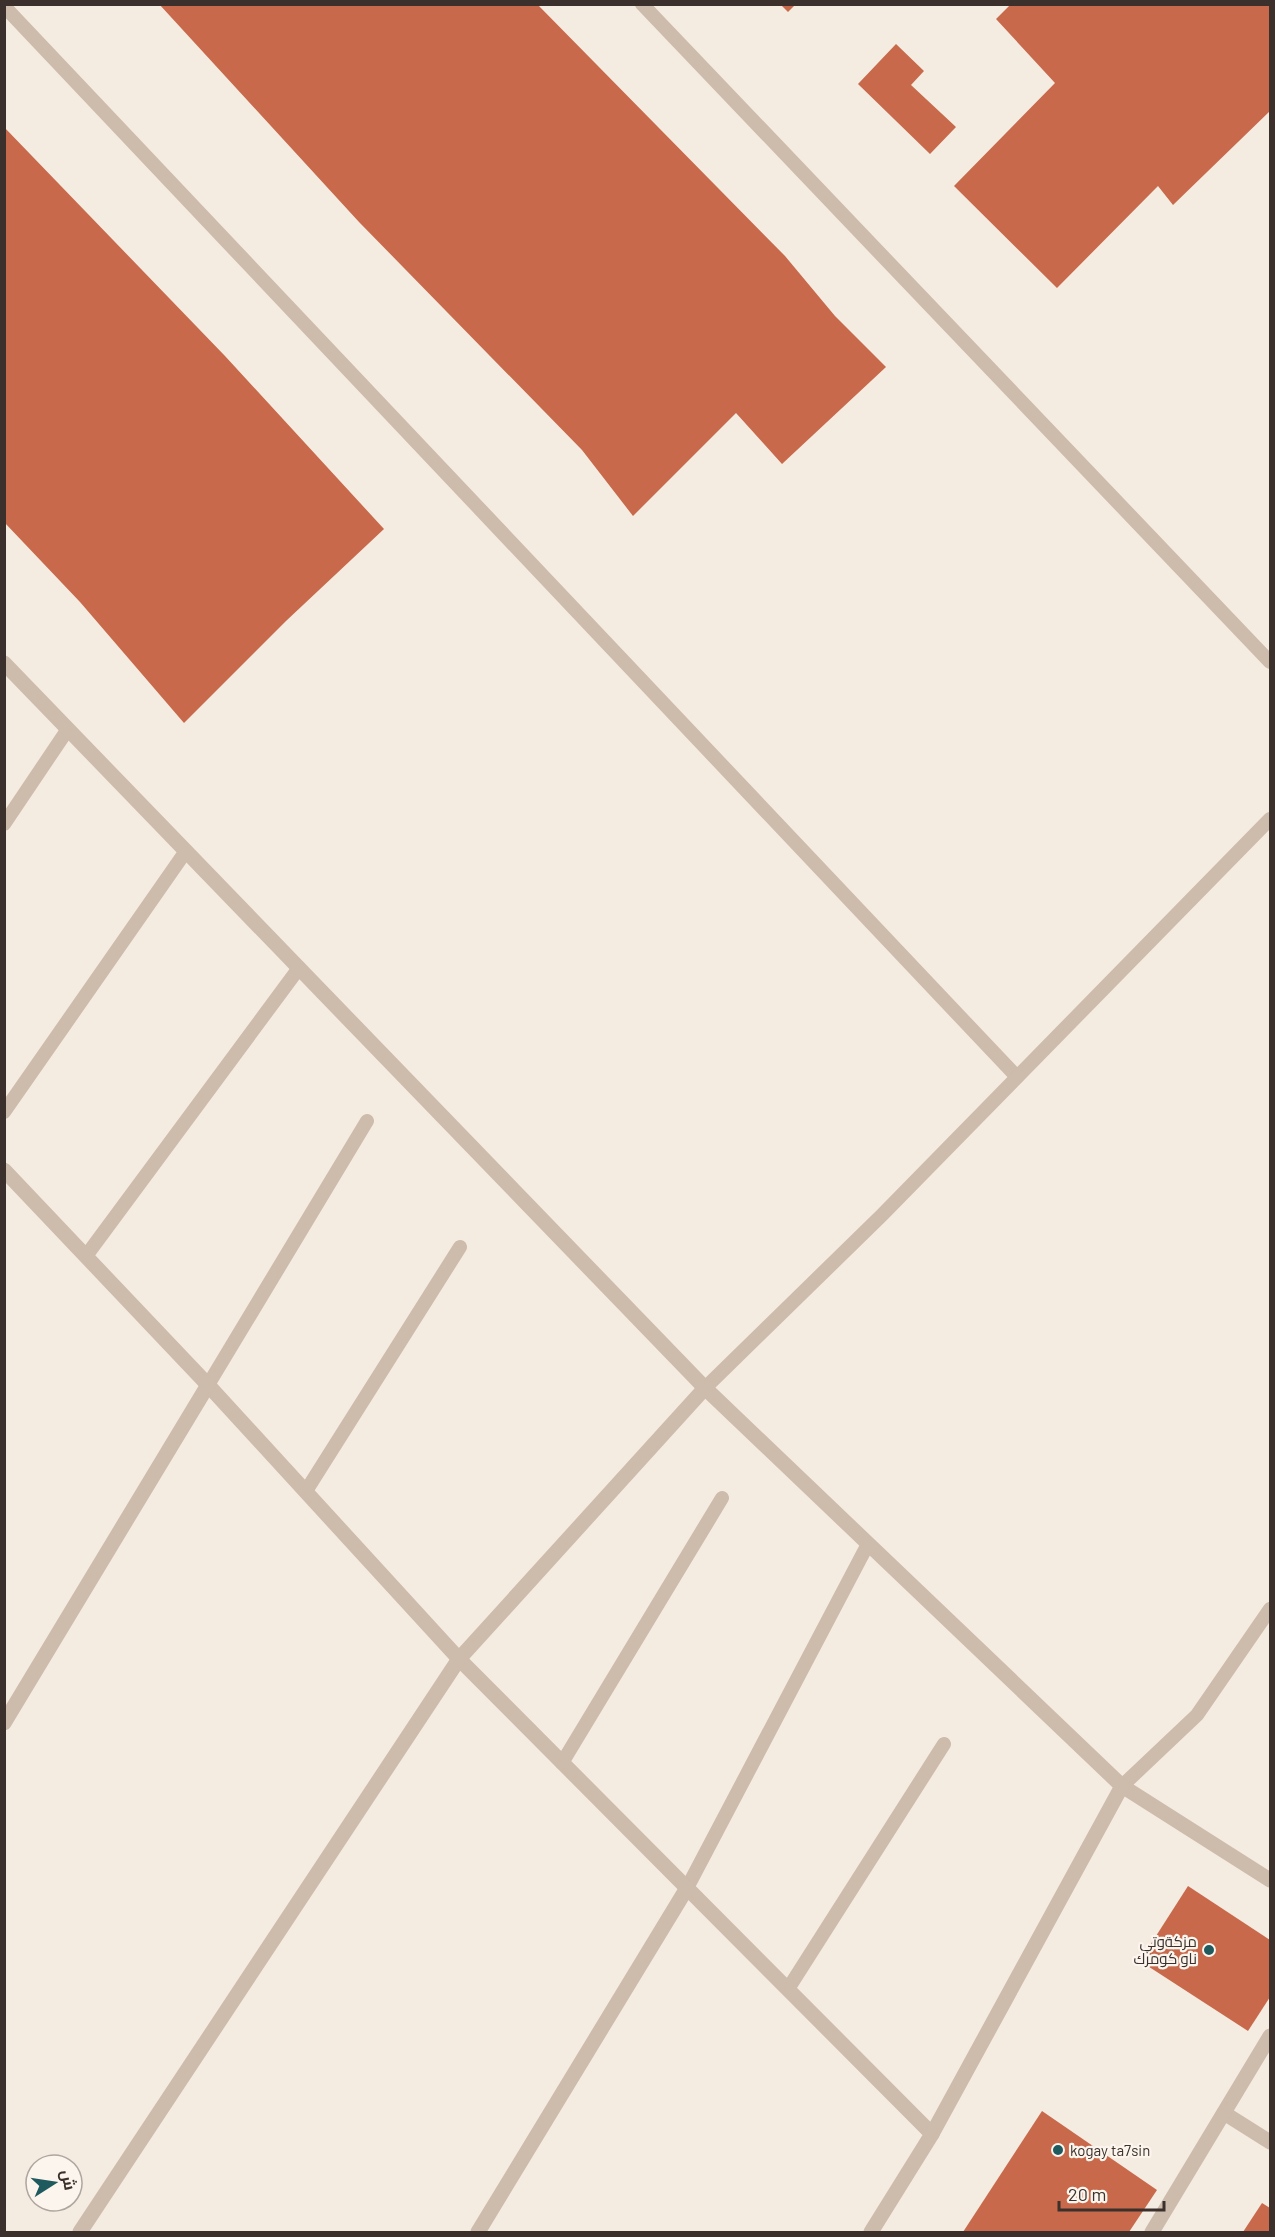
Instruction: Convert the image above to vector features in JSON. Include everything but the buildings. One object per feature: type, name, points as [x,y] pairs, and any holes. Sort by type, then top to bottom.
[{"type":"street","points":[[4,663],[705,1388],[1122,1786],[1270,1881]]},
{"type":"street","points":[[4,1170],[208,1385],[459,1659],[932,2133]]},
{"type":"street","points":[[4,1723],[208,1385]]},
{"type":"street","points":[[80,2232],[459,1659],[705,1388]]},
{"type":"street","points":[[872,2232],[932,2133],[1122,1786]]},
{"type":"street","points":[[478,2232],[687,1888]]},
{"type":"street","points":[[1152,2232],[1270,2036]]},
{"type":"street","points":[[1224,2113],[1270,2142]]},
{"type":"lane","points":[[642,4],[1270,662]]},
{"type":"lane","points":[[4,6],[1017,1077]]},
{"type":"lane","points":[[4,824],[68,729]]},
{"type":"lane","points":[[705,1388],[882,1215],[1270,819]]},
{"type":"lane","points":[[4,1112],[186,851]]},
{"type":"lane","points":[[86,1256],[299,968]]},
{"type":"lane","points":[[208,1385],[367,1121]]},
{"type":"lane","points":[[306,1491],[460,1247]]},
{"type":"lane","points":[[562,1763],[722,1498]]},
{"type":"lane","points":[[687,1888],[868,1544]]},
{"type":"lane","points":[[1122,1786],[1197,1715],[1270,1609]]},
{"type":"lane","points":[[788,1989],[944,1744]]},
{"type":"place","name":"مزكةوتي ناو كومرك","points":[[1209,1950]]},
{"type":"place","name":"kogay ta7sin","points":[[1058,2150]]}]
